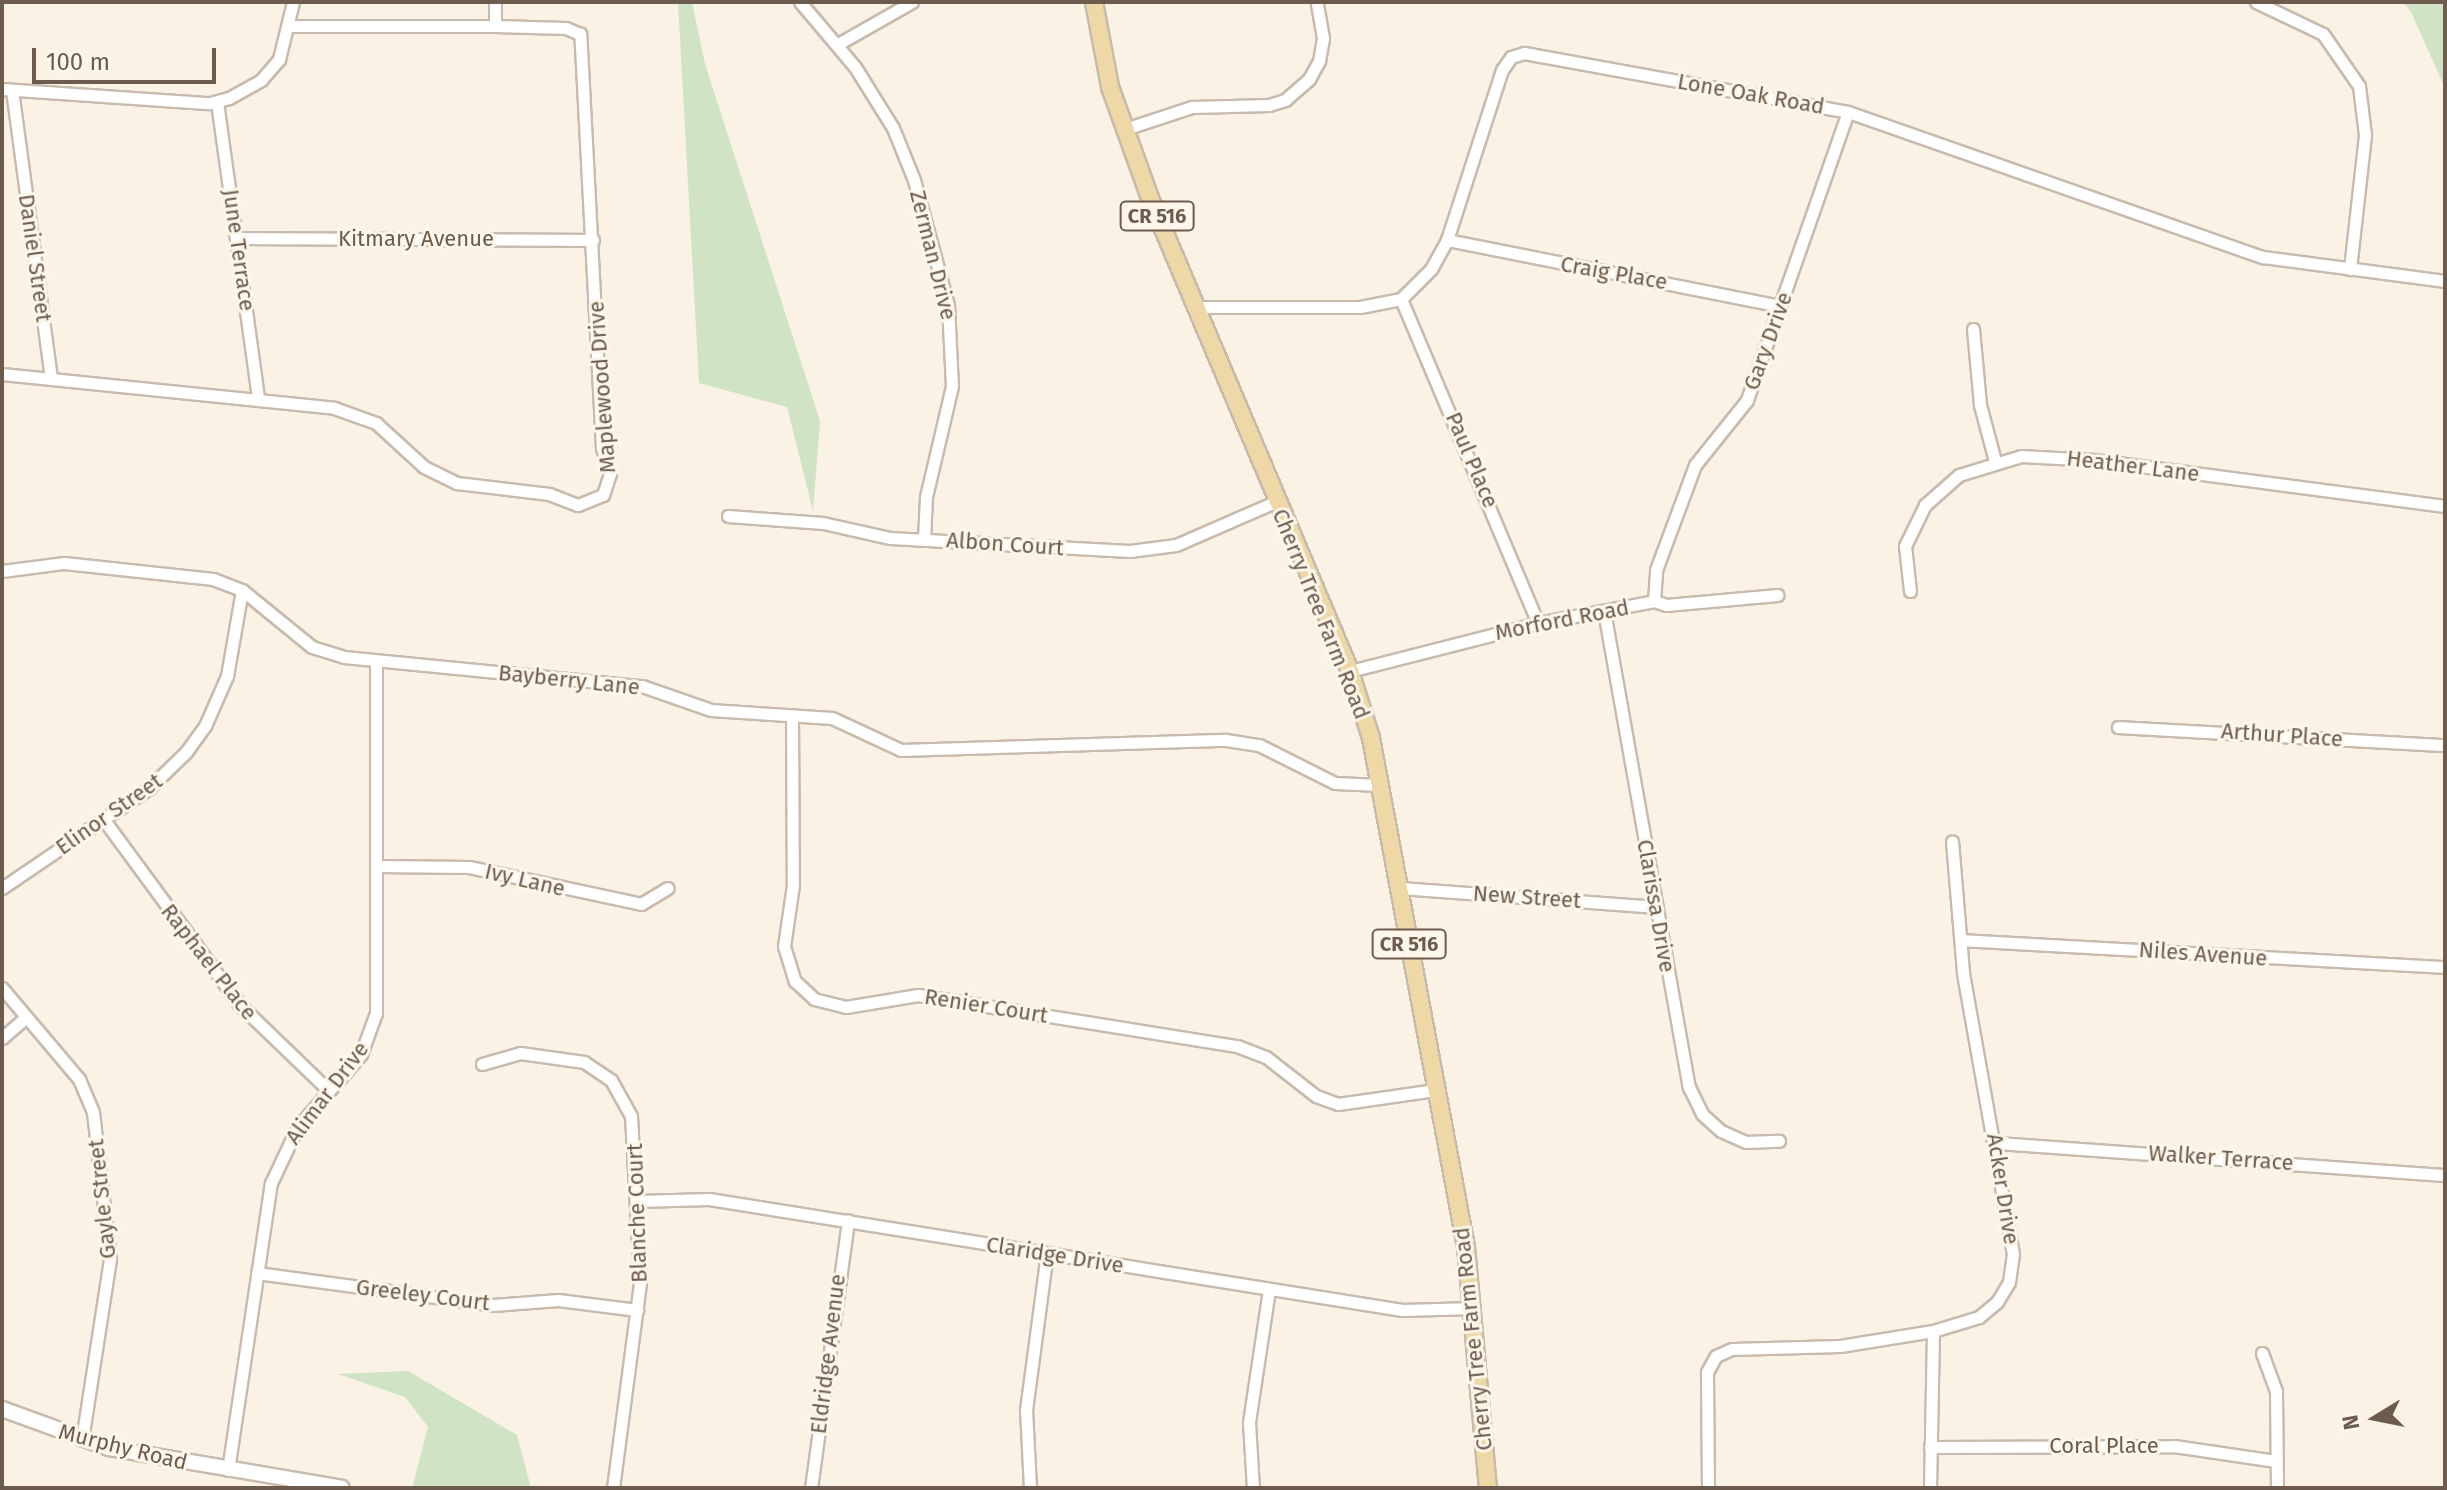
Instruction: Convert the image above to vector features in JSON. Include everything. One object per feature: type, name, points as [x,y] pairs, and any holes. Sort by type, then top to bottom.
[{"type":"main road","name":"Cherry Tree Farm Road","points":[[1094,2],[1103,59],[1125,129],[1194,307],[1350,671],[1380,785],[1474,1308],[1488,1488]]},
{"type":"street","points":[[7,89],[217,102],[245,91],[272,68],[289,26],[293,2]]},
{"type":"street","points":[[495,2],[495,26]]},
{"type":"street","name":"Zerman Drive","points":[[800,2],[838,44],[880,104],[907,161],[948,305],[952,386],[926,497],[924,539]]},
{"type":"street","points":[[838,44],[912,2]]},
{"type":"street","points":[[2256,2],[2323,34],[2359,86],[2365,135],[2350,269]]},
{"type":"street","points":[[1125,129],[1192,107],[1269,105],[1285,100],[1309,79],[1319,61],[1323,38],[1317,3]]},
{"type":"street","name":"Maplewood Drive","points":[[2,374],[258,399],[364,415],[424,467],[457,483],[549,494],[578,505],[595,501],[607,487],[610,474],[602,448],[582,37],[566,28],[289,26]]},
{"type":"street","name":"Lone Oak Road","points":[[1401,299],[1431,269],[1447,240],[1502,70],[1518,54],[1848,112],[2263,257],[2445,281]]},
{"type":"street","name":"Daniel Street","points":[[7,89],[51,378]]},
{"type":"street","name":"June Terrace","points":[[217,102],[258,399]]},
{"type":"street","name":"Gary Drive","points":[[1654,601],[1656,570],[1695,465],[1742,410],[1848,112]]},
{"type":"street","name":"Kitmary Avenue","points":[[238,238],[593,240]]},
{"type":"street","name":"Craig Place","points":[[1447,240],[1781,306]]},
{"type":"street","points":[[1194,307],[1360,307],[1401,299]]},
{"type":"street","name":"Paul Place","points":[[1401,299],[1538,623]]},
{"type":"street","points":[[1973,329],[1980,405],[1995,461]]},
{"type":"street","name":"Heather Lane","points":[[1910,591],[1904,559],[1915,519],[1942,487],[1995,461],[2052,455],[2445,506]]},
{"type":"street","name":"Albon Court","points":[[728,516],[802,520],[881,537],[1153,550],[1275,502]]},
{"type":"street","name":"Bayberry Lane","points":[[2,571],[81,564],[213,579],[242,590],[312,647],[376,663],[642,686],[711,710],[853,724],[914,752],[1244,742],[1335,783],[1380,785]]},
{"type":"street","name":"Elinor Street","points":[[2,888],[104,820],[171,770],[205,726],[227,676],[242,590]]},
{"type":"street","name":"Morford Road","points":[[1350,671],[1538,623],[1654,601],[1666,605],[1778,595]]},
{"type":"street","name":"Clarissa Drive","points":[[1604,611],[1655,907],[1695,1103],[1711,1123],[1731,1137],[1779,1141]]},
{"type":"street","name":"Alimar Drive","points":[[228,1470],[257,1273],[277,1164],[297,1128],[361,1054],[373,1027],[378,866],[376,663]]},
{"type":"street","name":"Renier Court","points":[[792,716],[793,885],[784,946],[795,981],[814,999],[846,1007],[918,995],[1237,1046],[1266,1057],[1316,1096],[1338,1104],[1435,1090]]},
{"type":"street","name":"Arthur Place","points":[[2118,727],[2445,745]]},
{"type":"street","name":"Raphael Place","points":[[104,820],[239,1004],[329,1091]]},
{"type":"street","name":"Acker Drive","points":[[1708,1488],[1707,1372],[1716,1356],[1732,1349],[1829,1347],[1933,1331],[1979,1317],[1997,1302],[2009,1282],[2013,1254],[1961,940],[1952,841]]},
{"type":"street","name":"Ivy Lane","points":[[378,866],[469,867],[641,904],[668,888]]},
{"type":"street","name":"New Street","points":[[1399,888],[1655,907]]},
{"type":"street","name":"Niles Avenue","points":[[1961,940],[2445,967]]},
{"type":"street","name":"Gayle Street","points":[[2,988],[79,1079],[93,1112],[110,1259],[82,1440]]},
{"type":"street","points":[[2,1038],[26,1017]]},
{"type":"street","name":"Blanche Court","points":[[482,1064],[503,1054],[558,1055],[584,1062],[611,1080],[631,1116],[637,1201],[637,1310],[613,1488]]},
{"type":"street","name":"Walker Terrace","points":[[1996,1143],[2445,1175]]},
{"type":"street","name":"Claridge Drive","points":[[637,1201],[709,1199],[1402,1310],[1474,1308]]},
{"type":"street","name":"Eldridge Avenue","points":[[811,1488],[848,1221]]},
{"type":"street","points":[[1030,1488],[1026,1410],[1047,1253]]},
{"type":"street","name":"Greeley Court","points":[[257,1273],[493,1305],[558,1300],[637,1310]]},
{"type":"street","points":[[1253,1488],[1249,1422],[1269,1289]]},
{"type":"street","points":[[1930,1488],[1933,1331]]},
{"type":"street","points":[[2262,1353],[2276,1391],[2277,1488]]},
{"type":"street","name":"Murphy Road","points":[[2,1409],[82,1440],[228,1470],[342,1488]]},
{"type":"street","name":"Coral Place","points":[[1930,1447],[2174,1446],[2276,1461]]},
{"type":"green space","points":[[678,2],[692,2],[705,64],[820,421],[813,511],[787,407],[699,383]]},
{"type":"green space","points":[[2403,2],[2445,2],[2445,88],[2411,12]]},
{"type":"green space","points":[[408,1371],[517,1435],[531,1488],[412,1488],[428,1427],[405,1397],[338,1374]]}]
